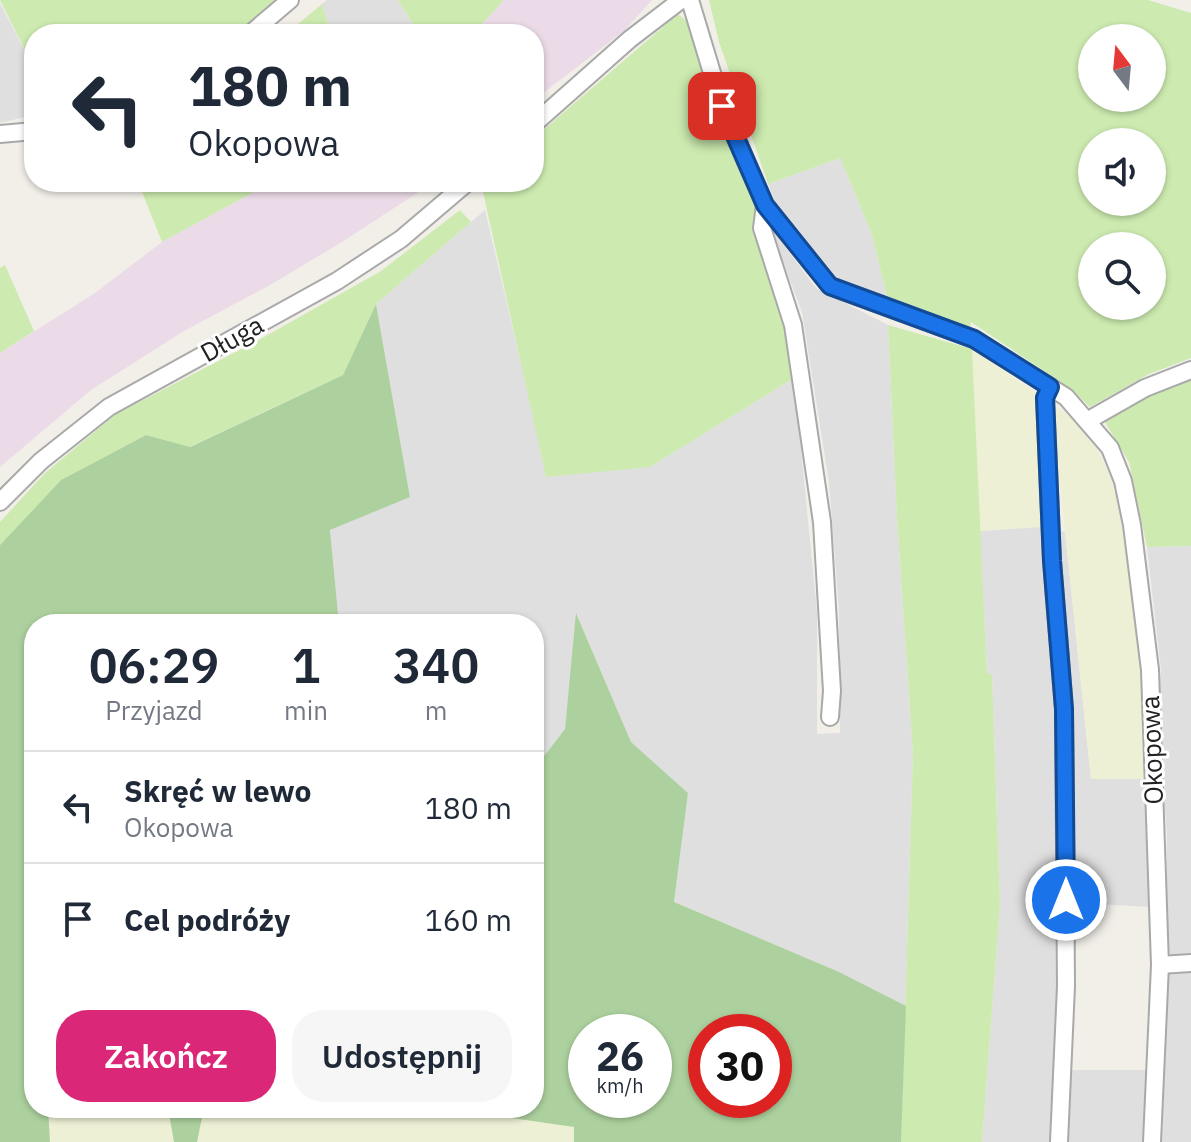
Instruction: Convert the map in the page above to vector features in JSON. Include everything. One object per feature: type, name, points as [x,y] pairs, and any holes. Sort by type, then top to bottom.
[{"type":"street","points":[[262,24],[290,0]]},
{"type":"street","points":[[544,115],[630,39],[681,0]]},
{"type":"street","name":"Okopowa","points":[[690,0],[722,106],[765,205],[830,286],[974,339],[1066,397],[1110,448],[1123,481],[1132,525],[1150,670],[1160,965],[1152,1142]]},
{"type":"street","points":[[0,134],[24,132]]},
{"type":"street","name":"Długa","points":[[0,502],[41,461],[109,407],[337,281],[401,239],[456,192]]},
{"type":"street","name":"Okopowa","points":[[765,205],[762,228],[793,325],[822,522],[832,691],[830,717]]},
{"type":"street","points":[[1087,421],[1145,388],[1191,370]]},
{"type":"street","points":[[1050,387],[1045,398],[1052,561],[1064,724],[1066,986],[1059,1142]]},
{"type":"street","points":[[1160,965],[1191,963]]},
{"type":"shaded area","points":[[327,0],[398,0],[413,24],[328,24],[322,4]]},
{"type":"shaded area","points":[[504,0],[652,0],[624,31],[544,92],[544,24],[482,24]]},
{"type":"shaded area","points":[[0,3],[24,49],[24,117],[0,123]]},
{"type":"shaded area","points":[[840,158],[871,232],[889,304],[840,284],[814,264],[783,222],[768,184]]},
{"type":"shaded area","points":[[254,192],[419,192],[342,242],[184,331],[91,390],[0,467],[0,353],[95,293],[162,242]]},
{"type":"shaded area","points":[[485,210],[538,436],[650,467],[794,378],[817,612],[817,734],[840,733],[839,610],[829,482],[802,312],[770,227],[816,288],[888,325],[913,754],[901,1142],[819,1142],[837,971],[674,902],[688,793],[631,742],[577,615],[565,729],[544,756],[544,614],[338,614],[330,530],[410,496],[376,304]]},
{"type":"shaded area","points":[[1038,526],[1065,532],[1091,779],[1147,779],[1152,907],[1077,903],[1072,1070],[1147,1070],[1144,1142],[982,1142],[1000,904],[992,674],[987,674],[980,531]]},
{"type":"shaded area","points":[[1191,546],[1191,1142],[1162,1142],[1167,836],[1157,710],[1161,670],[1147,547]]},
{"type":"green space","points":[[0,0],[283,0],[255,24],[24,24],[24,48]]},
{"type":"green space","points":[[398,0],[504,0],[482,24],[413,24]]},
{"type":"green space","points":[[709,0],[1148,0],[1191,13],[1191,358],[1149,374],[1090,407],[1071,389],[971,322],[970,328],[889,304],[871,232],[840,158],[768,184],[719,42]]},
{"type":"green space","points":[[322,4],[328,24],[298,24]]},
{"type":"green space","points":[[678,14],[688,22],[718,121],[758,205],[754,228],[786,322],[794,378],[650,467],[546,477],[483,192],[544,192],[544,129]]},
{"type":"green space","points":[[142,192],[254,192],[162,242]]},
{"type":"green space","points":[[460,210],[471,222],[376,304],[343,375],[189,447],[146,435],[61,480],[0,545],[0,522],[45,473],[116,414],[257,341],[381,271]]},
{"type":"green space","points":[[5,265],[34,331],[0,353],[0,268]]},
{"type":"green space","points":[[376,304],[410,497],[330,530],[338,614],[24,614],[24,1118],[49,1118],[50,1142],[0,1142],[0,545],[61,480],[146,435],[190,447],[343,375]]},
{"type":"green space","points":[[888,325],[972,349],[987,674],[992,674],[1000,904],[982,1142],[901,1142],[913,754]]},
{"type":"green space","points":[[972,349],[1035,392],[1040,406],[1043,527],[980,531]]},
{"type":"green space","points":[[1191,380],[1191,546],[1147,547],[1129,462],[1105,422],[1145,397]]},
{"type":"green space","points":[[1052,405],[1072,418],[1096,447],[1109,474],[1126,525],[1146,686],[1147,779],[1091,779]]},
{"type":"green space","points":[[576,613],[631,742],[688,793],[674,902],[837,971],[906,1006],[901,1142],[574,1142],[574,1127],[511,1118],[544,1118],[544,756],[565,729]]},
{"type":"green space","points":[[49,1118],[170,1118],[174,1142],[50,1142]]},
{"type":"green space","points":[[170,1118],[202,1118],[197,1142],[174,1142]]},
{"type":"green space","points":[[202,1118],[533,1118],[574,1127],[574,1142],[197,1142]]},
{"type":"route","points":[[722,106],[765,205],[830,286],[974,339],[1050,387],[1045,398],[1052,561],[1064,709],[1066,900]]}]
